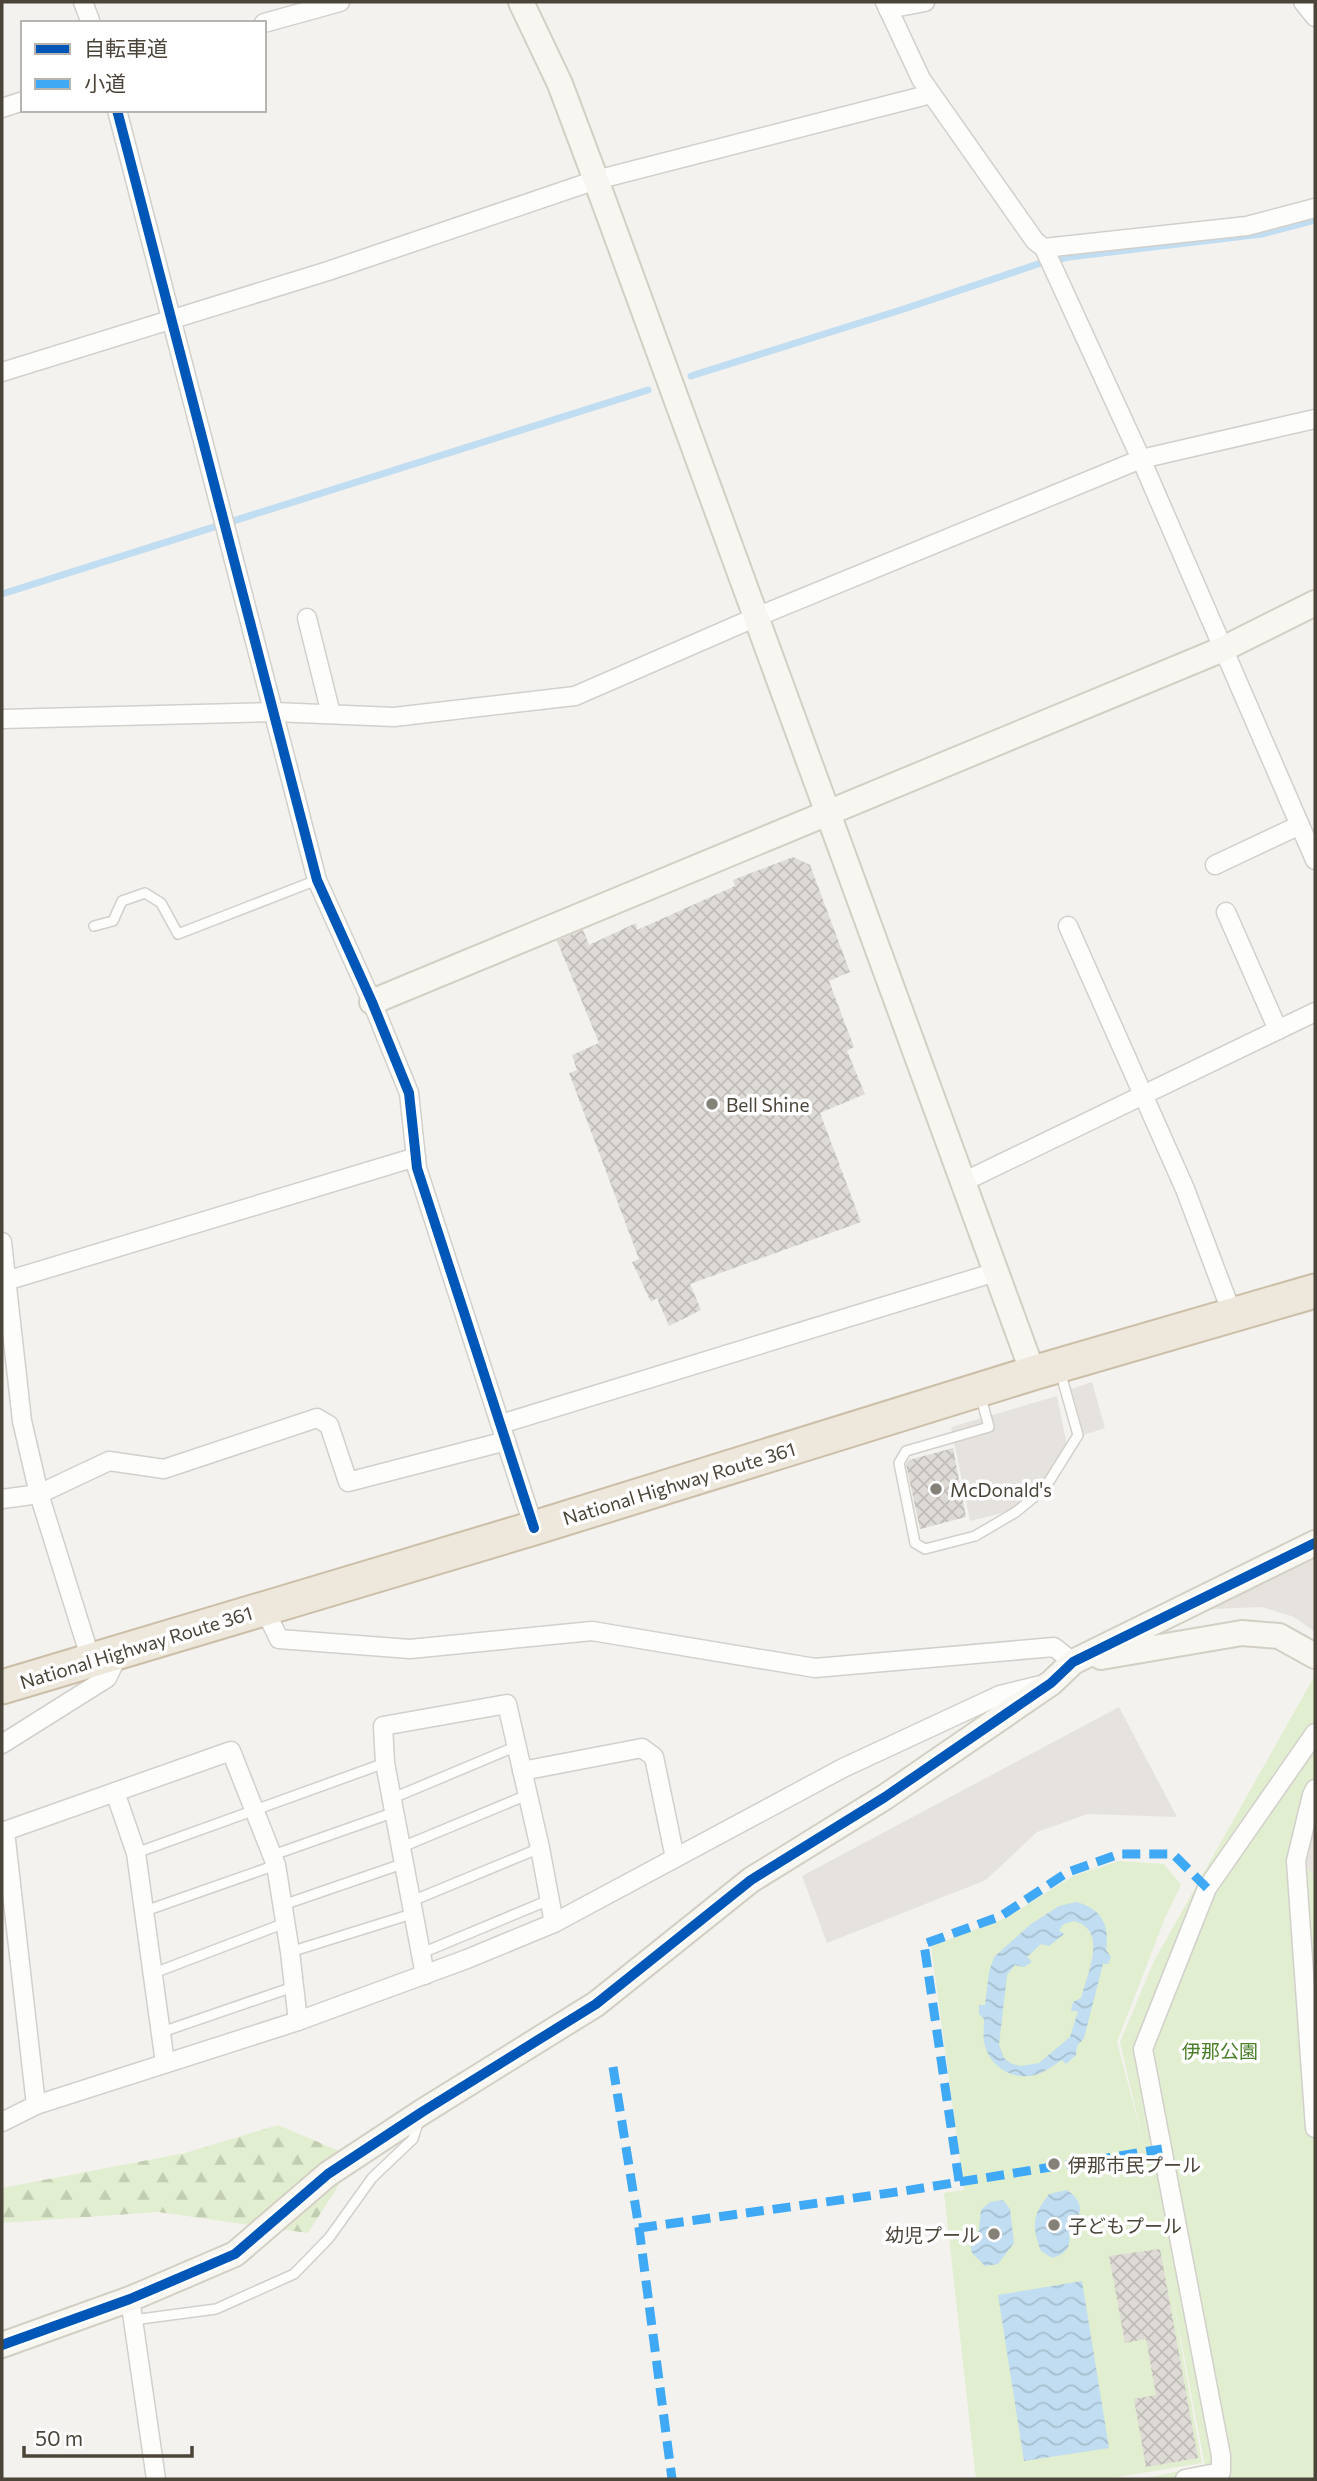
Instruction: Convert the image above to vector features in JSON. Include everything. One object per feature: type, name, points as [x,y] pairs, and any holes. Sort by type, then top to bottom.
[{"type":"highway","name":"National Highway Route 361","points":[[2,1687],[534,1528],[1045,1370],[1315,1291]]},
{"type":"street","points":[[83,2],[89,21]]},
{"type":"street","points":[[266,22],[340,2]]},
{"type":"street","points":[[521,2],[560,84],[596,180],[754,618],[996,1272],[1045,1370]]},
{"type":"street","points":[[925,2],[887,5],[921,79],[1048,258],[1141,459],[1315,860]]},
{"type":"street","points":[[1303,2],[1315,17]]},
{"type":"street","points":[[2,372],[328,271],[596,180],[931,94]]},
{"type":"street","points":[[2,108],[21,102]]},
{"type":"street","points":[[118,112],[317,880],[372,1002],[409,1093],[417,1168],[534,1528]]},
{"type":"street","points":[[1048,258],[1247,226],[1315,208]]},
{"type":"street","points":[[2,719],[274,712],[394,717],[575,696],[754,618],[1141,459],[1315,419]]},
{"type":"street","points":[[372,1002],[1223,649],[1315,603]]},
{"type":"street","points":[[307,618],[331,714]]},
{"type":"street","points":[[1215,865],[1300,825]]},
{"type":"street","points":[[1226,912],[1278,1030]]},
{"type":"street","points":[[1068,926],[1185,1189],[1233,1316]]},
{"type":"street","points":[[962,1182],[1315,1012]]},
{"type":"street","points":[[6,1281],[416,1157]]},
{"type":"street","points":[[2,1242],[22,1421],[39,1494],[106,1655],[107,1678],[2,1744]]},
{"type":"street","points":[[2,1499],[39,1494],[109,1461],[164,1469],[317,1418],[329,1424],[348,1482],[996,1272]]},
{"type":"street","points":[[2,2345],[131,2310],[235,2254],[328,2174],[596,2004],[751,1880],[885,1797],[1051,1683],[1073,1662],[1315,1543]]},
{"type":"street","points":[[264,1608],[279,1639],[410,1649],[592,1631],[815,1668],[1054,1647],[1073,1662],[1242,1633],[1279,1636],[1315,1656]]},
{"type":"street","points":[[2,2122],[36,2105],[298,2021],[425,1975],[554,1923],[843,1768],[1000,1695],[1051,1683]]},
{"type":"street","points":[[425,1975],[385,1763],[383,1726],[507,1704],[554,1923]]},
{"type":"street","points":[[1185,2479],[1221,2472],[1221,2456],[1143,2049],[1207,1888],[1315,1733]]},
{"type":"street","points":[[522,1771],[642,1748],[654,1757],[675,1858]]},
{"type":"street","points":[[36,2105],[4,1832],[231,1751],[275,1860],[298,2021]]},
{"type":"street","points":[[1315,1789],[1296,1861],[1315,2128]]},
{"type":"street","points":[[115,1791],[136,1853],[165,2063]]},
{"type":"street","points":[[131,2310],[156,2479]]},
{"type":"lane","points":[[94,926],[113,921],[122,901],[145,893],[161,903],[178,934],[317,880]]},
{"type":"lane","points":[[979,1390],[989,1427],[905,1451],[899,1463],[915,1543],[925,1549],[975,1536],[1016,1512],[1045,1488],[1078,1435],[1045,1370]]},
{"type":"lane","points":[[145,1911],[275,1860],[517,1746]]},
{"type":"lane","points":[[136,1853],[385,1763]]},
{"type":"lane","points":[[283,1905],[404,1855],[527,1795]]},
{"type":"lane","points":[[290,1952],[413,1907],[540,1848]]},
{"type":"lane","points":[[422,1953],[549,1900]]},
{"type":"lane","points":[[153,1973],[285,1923]]},
{"type":"lane","points":[[162,2032],[293,1987]]},
{"type":"lane","points":[[131,2310],[216,2309],[295,2274],[329,2238],[372,2178],[413,2139],[422,2112]]},
{"type":"green space","name":"伊那公園","points":[[1315,1675],[1315,2479],[1142,2479],[1205,2466],[1168,2272],[1202,2463],[1106,2479],[976,2479],[944,2193],[964,2190],[931,1946],[1006,1918],[1073,1876],[1119,1861],[1164,1864],[1181,1885],[1165,1918],[1117,2042],[1144,2145],[1120,2042],[1154,1961]]},
{"type":"green space","points":[[278,2125],[356,2158],[308,2233],[158,2212],[2,2223],[2,2188],[185,2153]]},
{"type":"shaded area","points":[[1092,1382],[1105,1428],[1084,1435],[1071,1389]]},
{"type":"shaded area","points":[[1057,1396],[1067,1446],[1042,1486],[1010,1511],[970,1521],[951,1427]]},
{"type":"shaded area","points":[[1315,1548],[1315,1632],[1294,1617],[1262,1607],[1213,1609],[1167,1622]]},
{"type":"shaded area","points":[[1119,1707],[1177,1817],[1088,1814],[1037,1832],[986,1880],[827,1943],[802,1876]]},
{"type":"shaded area","points":[[1315,1810],[1315,1873],[1312,1874],[1302,1860]]},
{"type":"water","points":[[1076,1902],[1098,1913],[1105,1925],[1106,1950],[1111,1957],[1108,1964],[1103,1964],[1084,2038],[1077,2046],[1076,2055],[1066,2064],[1062,2060],[1038,2074],[1012,2074],[997,2065],[987,2051],[984,2019],[979,2014],[979,2005],[985,2005],[989,1972],[994,1957],[1031,1924],[1059,1906]],"holes":[[[1074,1921],[1085,1926],[1091,1933],[1093,1954],[1081,1998],[1073,2002],[1071,2011],[1078,2011],[1070,2037],[1039,2063],[1021,2066],[1012,2064],[1004,2058],[999,2045],[1007,1975],[1015,1965],[1024,1967],[1032,1962],[1027,1957],[1041,1944],[1049,1946],[1064,1934],[1059,1930],[1064,1924]]]},
{"type":"water","name":"子どもプール","points":[[1067,2190],[1077,2200],[1079,2214],[1069,2231],[1067,2249],[1052,2258],[1041,2251],[1035,2221],[1049,2194]]},
{"type":"water","name":"幼児プール","points":[[1003,2200],[1010,2209],[1014,2243],[998,2264],[985,2266],[972,2253],[970,2243],[979,2230],[981,2210],[990,2202]]},
{"type":"water","points":[[1082,2281],[1109,2448],[1024,2461],[998,2295]]},
{"type":"building","name":"Bell Shine","points":[[793,857],[810,865],[850,972],[829,981],[854,1047],[847,1051],[865,1094],[820,1113],[861,1222],[690,1284],[701,1310],[669,1326],[657,1298],[651,1302],[632,1262],[639,1259],[569,1073],[577,1070],[572,1055],[599,1043],[557,941],[583,930],[589,945],[636,923],[637,930],[735,886],[733,880]]},
{"type":"building","name":"McDonald's","points":[[953,1448],[966,1517],[920,1529],[906,1464],[909,1460]]},
{"type":"building","points":[[1160,2249],[1198,2458],[1146,2467],[1134,2399],[1156,2395],[1146,2339],[1125,2343],[1109,2256]]},
{"type":"waterway","points":[[691,376],[1041,263],[1069,257],[1262,234],[1315,220]]},
{"type":"waterway","points":[[2,594],[648,390]]},
{"type":"marked path","points":[[959,2181],[924,1944],[1001,1916],[1068,1872],[1119,1854],[1173,1854],[1207,1888]]},
{"type":"marked path","points":[[613,2067],[639,2228],[672,2479]]},
{"type":"marked path","points":[[639,2228],[904,2191],[1162,2149]]},
{"type":"cycle path","points":[[118,112],[317,880],[372,1002],[409,1093],[417,1168],[534,1528]]},
{"type":"cycle path","points":[[2,2345],[130,2299],[235,2254],[328,2174],[596,2004],[751,1880],[885,1797],[1051,1683],[1073,1662],[1315,1543]]},
{"type":"place","name":"Bell Shine","points":[[712,1104]]},
{"type":"place","name":"McDonald's","points":[[936,1489]]},
{"type":"place","name":"伊那市民プール","points":[[1054,2164]]},
{"type":"place","name":"子どもプール","points":[[1054,2225]]},
{"type":"place","name":"幼児プール","points":[[994,2234]]}]
